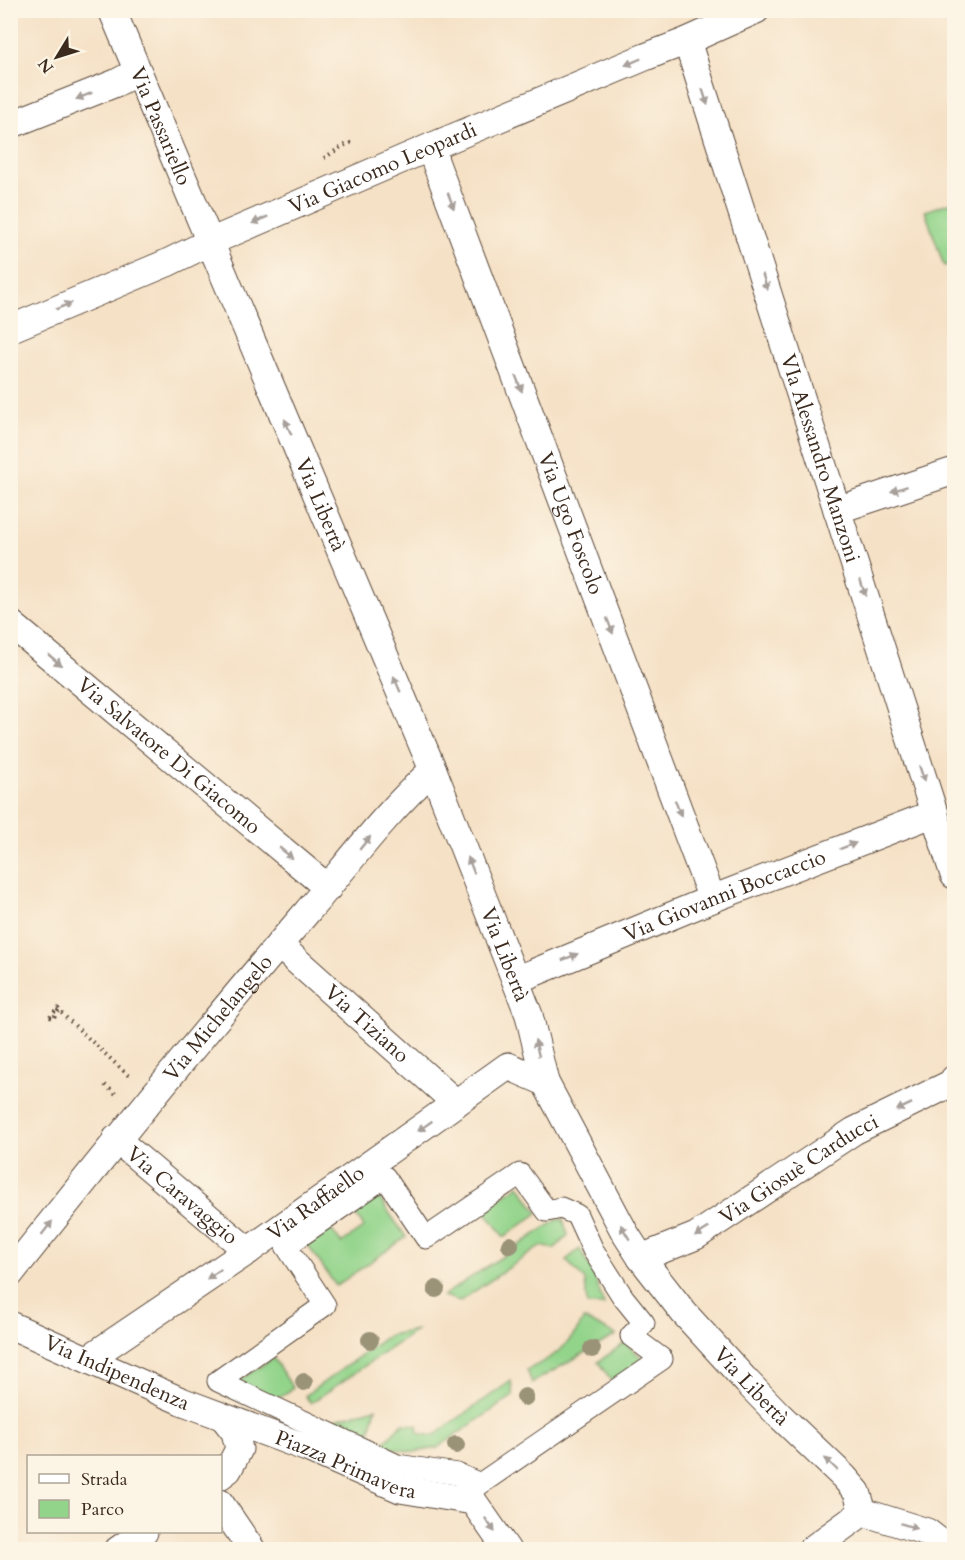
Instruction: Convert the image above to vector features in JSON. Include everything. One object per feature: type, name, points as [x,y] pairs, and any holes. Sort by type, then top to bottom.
[{"type":"street","name":"Via Passariello","points":[[112,10],[210,242]]},
{"type":"street","name":"Via Giacomo Leopardi","points":[[10,329],[433,146],[756,10]]},
{"type":"street","name":"VIa Alessandro Manzoni","points":[[687,41],[954,875]]},
{"type":"street","points":[[10,125],[137,72]]},
{"type":"street","name":"Via Ugo Foscolo","points":[[433,146],[435,161],[712,898]]},
{"type":"street","name":"Via Libertà","points":[[210,242],[433,770],[529,1015],[545,1082],[619,1222],[641,1258],[684,1313],[739,1373],[844,1477],[857,1492],[863,1512]]},
{"type":"street","points":[[837,510],[954,471]]},
{"type":"street","name":"Via Salvatore Di Giacomo","points":[[10,623],[328,888]]},
{"type":"street","name":"Via Michelangelo","points":[[10,1274],[116,1139],[398,803],[433,770]]},
{"type":"street","name":"Via Giovanni Boccaccio","points":[[516,980],[712,898],[934,813]]},
{"type":"street","name":"Via Tiziano","points":[[279,945],[456,1103]]},
{"type":"street","name":"Via Raffaello","points":[[88,1359],[248,1251],[508,1066],[545,1082]]},
{"type":"street","name":"Via Giosuè Carducci","points":[[641,1258],[696,1236],[854,1131],[952,1083],[954,1079]]},
{"type":"street","name":"Via Caravaggio","points":[[116,1139],[248,1251]]},
{"type":"street","points":[[520,1174],[547,1211],[561,1208],[578,1215],[593,1250],[623,1298],[644,1323],[631,1336],[662,1359],[480,1484],[457,1474],[398,1465],[218,1381],[325,1305],[286,1246],[385,1177],[426,1238],[520,1174]]},
{"type":"street","name":"Via Indipendenza","points":[[10,1325],[224,1418]]},
{"type":"street","points":[[222,1474],[228,1470],[239,1449],[235,1432],[224,1418]]},
{"type":"street","name":"Piazza Primavera","points":[[224,1418],[307,1448],[400,1489],[473,1501],[507,1550]]},
{"type":"street","points":[[222,1506],[252,1550]]},
{"type":"street","points":[[811,1550],[863,1512],[927,1532],[950,1550]]},
{"type":"street","points":[[118,1550],[143,1533]]},
{"type":"path","points":[[324,158],[355,141]]},
{"type":"path","points":[[61,1005],[58,1010],[135,1081]]},
{"type":"path","points":[[105,1085],[121,1098]]},
{"type":"green space","points":[[954,201],[954,262],[944,266],[925,211]]},
{"type":"green space","points":[[519,1185],[538,1213],[504,1237],[484,1210]]},
{"type":"green space","points":[[375,1192],[406,1237],[336,1286],[304,1240],[327,1224],[341,1243],[364,1227],[351,1208]]},
{"type":"green space","points":[[563,1219],[568,1235],[554,1249],[541,1246],[460,1301],[443,1296],[557,1220]]},
{"type":"green space","points":[[580,1249],[594,1275],[604,1305],[587,1305],[585,1280],[566,1260]]},
{"type":"green space","points":[[584,1319],[616,1335],[532,1383],[527,1370],[546,1360],[567,1344]]},
{"type":"green space","points":[[417,1330],[311,1403],[305,1396],[389,1335]]},
{"type":"green space","points":[[625,1343],[650,1365],[617,1388],[598,1362]]},
{"type":"green space","points":[[273,1358],[293,1388],[273,1402],[234,1384]]},
{"type":"green space","points":[[511,1381],[513,1396],[437,1448],[414,1452],[380,1446],[402,1424],[417,1425],[418,1433],[433,1436]]},
{"type":"green space","points":[[376,1408],[368,1438],[331,1420]]}]
